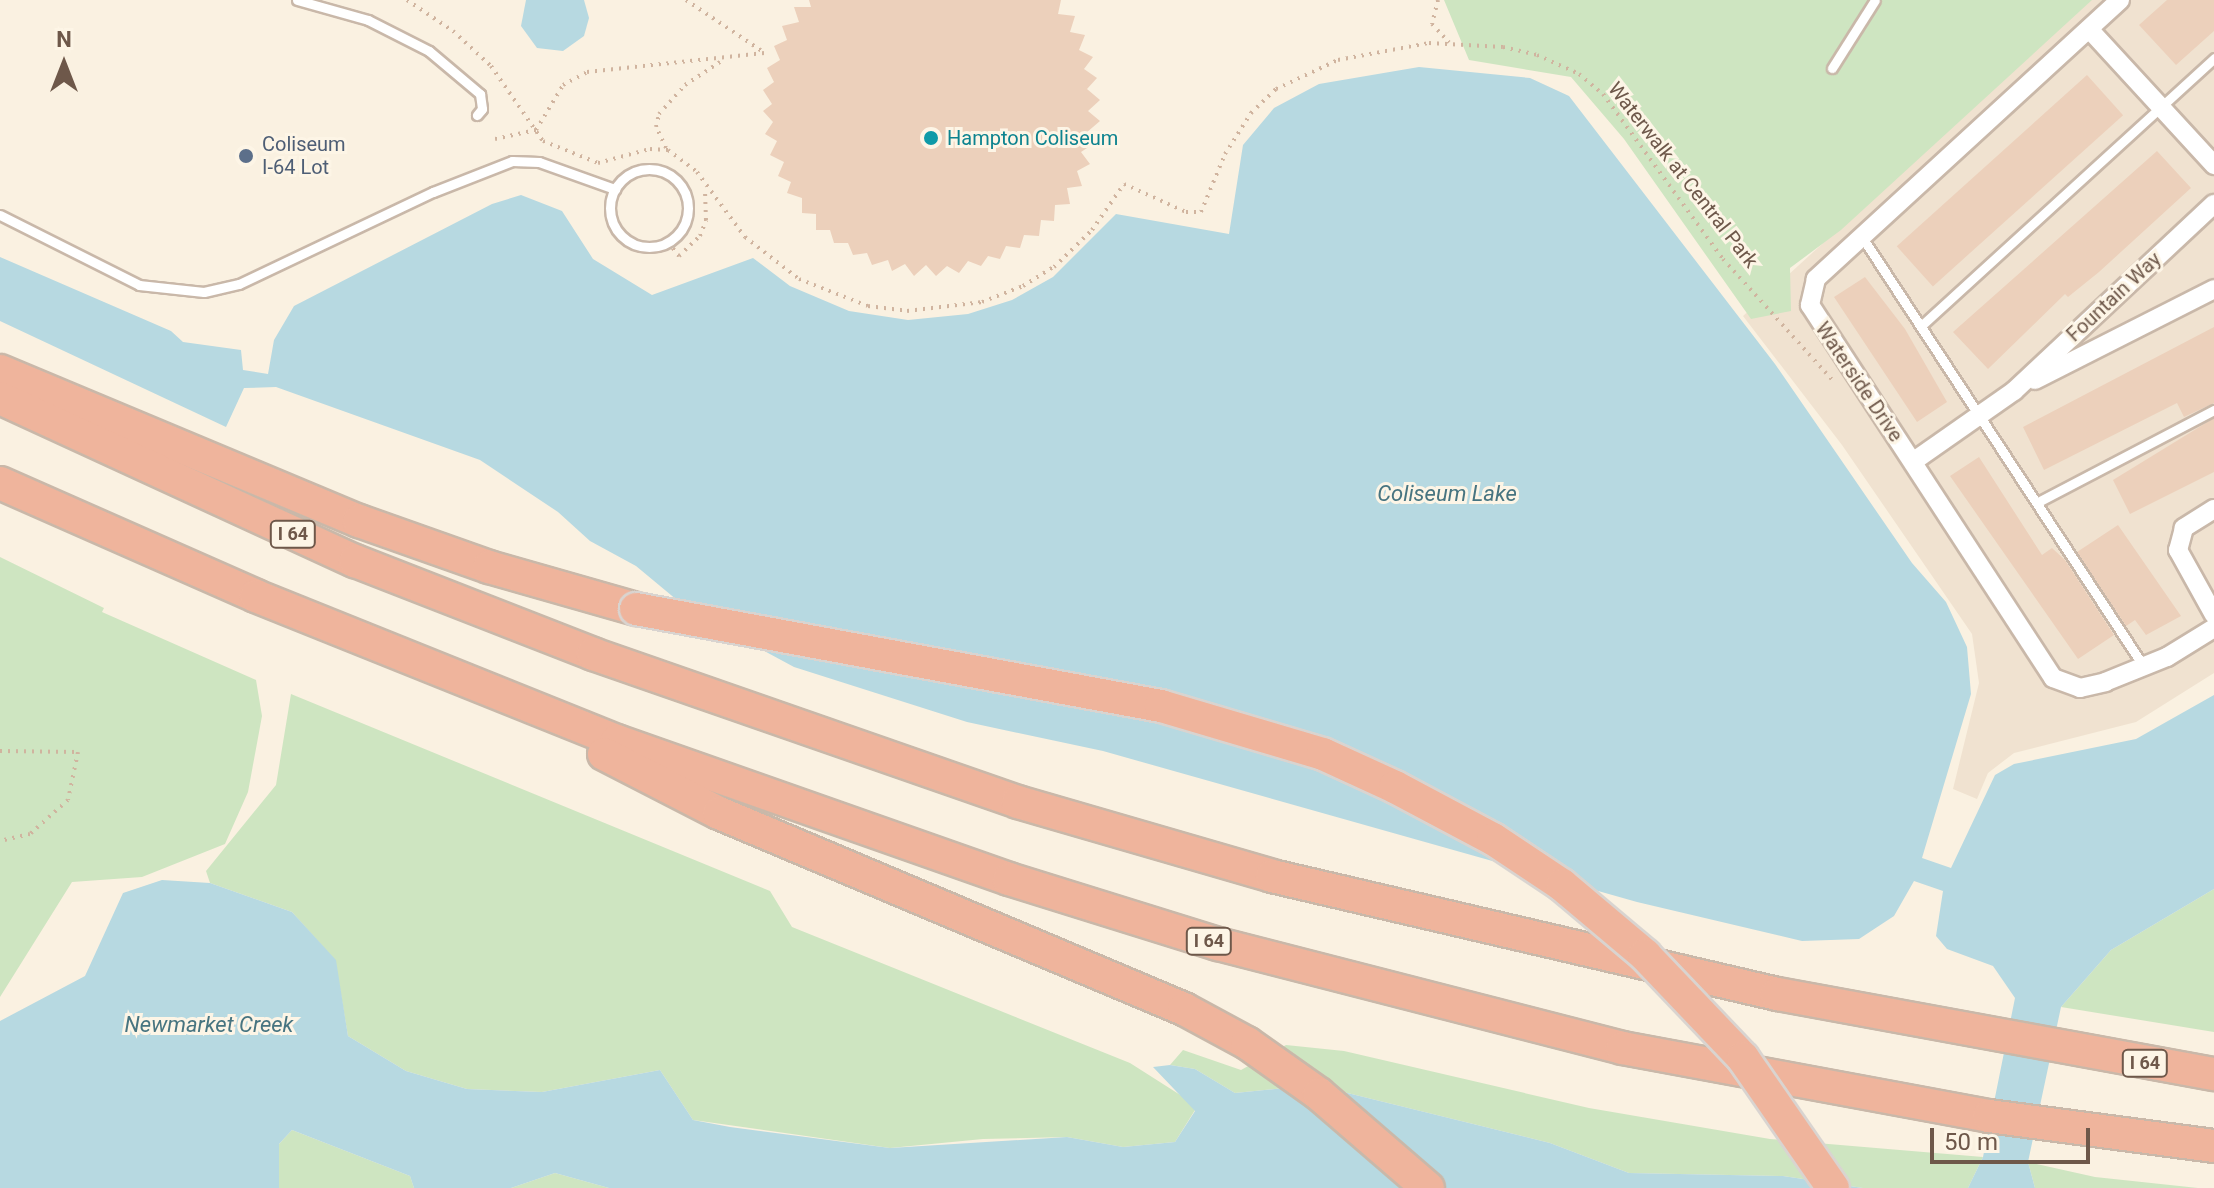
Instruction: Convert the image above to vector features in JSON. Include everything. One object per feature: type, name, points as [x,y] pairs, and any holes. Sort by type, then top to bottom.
[{"type":"highway","points":[[0,371],[359,521],[489,567],[636,609],[1161,706],[1323,754],[1395,787],[1480,832],[1550,878],[1645,955],[1743,1058],[1833,1188]]},
{"type":"highway","name":"I 64","points":[[0,398],[355,561],[593,654],[1018,802],[1272,876],[1777,994],[2077,1052],[2214,1074]]},
{"type":"highway","name":"I 64","points":[[0,483],[455,678],[896,841],[1313,971],[1622,1048],[1989,1116],[2214,1146]]},
{"type":"highway","points":[[455,678],[719,813],[1114,978],[1247,1043],[1341,1112],[1428,1188]]},
{"type":"street","name":"Waterside Drive","points":[[2120,0],[1816,279],[1810,305],[2053,678],[2080,688],[2144,667],[2214,628]]},
{"type":"street","points":[[2089,29],[2214,165]]},
{"type":"street","name":"Fountain Way","points":[[1914,461],[2014,391],[2214,204]]},
{"type":"street","name":"Fountain Way","points":[[2014,391],[2214,289]]},
{"type":"street","points":[[2214,509],[2184,528],[2178,550],[2214,615]]},
{"type":"lane","points":[[297,0],[368,20],[429,51],[480,94],[482,109],[477,115]]},
{"type":"lane","points":[[1832,68],[1875,0]]},
{"type":"lane","points":[[1922,325],[2214,58]]},
{"type":"lane","points":[[0,215],[139,285],[204,292],[239,284],[483,169],[512,161],[539,162],[615,189]]},
{"type":"lane","points":[[644,170],[677,181],[688,213],[668,242],[644,247],[621,236],[610,213],[615,189],[644,170]]},
{"type":"lane","points":[[1862,237],[2144,667]]},
{"type":"lane","points":[[2038,502],[2214,410]]},
{"type":"path","points":[[407,0],[453,31],[491,66],[543,141],[598,163],[650,149],[668,150]]},
{"type":"path","points":[[495,139],[536,130],[563,85],[587,72],[623,64],[722,61],[765,53],[686,0]]},
{"type":"path","points":[[1438,0],[1432,24],[1451,43]]},
{"type":"path","name":"Waterwalk at Central Park","points":[[668,150],[683,158],[723,213],[769,259],[833,295],[887,309],[960,307],[1014,290],[1054,267],[1092,230],[1124,184],[1186,212],[1201,212],[1238,129],[1276,89],[1304,74],[1361,54],[1451,43],[1537,55],[1589,81],[1723,259],[1844,396]]},
{"type":"path","points":[[668,150],[660,143],[659,114],[685,85],[722,61]]},
{"type":"path","points":[[668,242],[679,256],[700,236],[708,202],[704,185]]},
{"type":"path","points":[[0,751],[78,752],[68,800],[30,834],[0,841]]},
{"type":"shaded area","points":[[2090,0],[2214,0],[2214,673],[2136,722],[2014,753],[1988,773],[1977,799],[1953,789],[1979,683],[1972,634],[1842,445],[1743,316]]},
{"type":"green space","points":[[1444,0],[2092,0],[1841,230],[1790,268],[1791,311],[1751,319],[1624,139],[1571,77],[1469,60]]},
{"type":"green space","points":[[0,557],[104,608],[102,612],[256,680],[262,716],[248,792],[225,844],[142,877],[72,882],[0,997]]},
{"type":"green space","points":[[291,694],[770,891],[792,927],[1130,1063],[1185,1098],[1195,1110],[1175,1142],[1123,1147],[1067,1137],[983,1139],[890,1148],[693,1120],[660,1070],[542,1092],[467,1089],[406,1071],[348,1036],[335,960],[292,912],[210,883],[206,871],[276,785]]},
{"type":"green space","points":[[2214,889],[2214,1032],[2061,1007],[2111,950]]},
{"type":"green space","points":[[1286,1045],[1344,1051],[1589,1108],[1770,1139],[1983,1157],[1968,1188],[1863,1188],[1783,1176],[1629,1173],[1550,1143],[1315,1085],[1235,1093],[1195,1069],[1170,1065],[1183,1050],[1241,1070]]},
{"type":"green space","points":[[292,1130],[410,1176],[414,1188],[279,1188],[279,1144]]},
{"type":"green space","points":[[2028,1162],[2095,1177],[2198,1188],[2035,1188]]},
{"type":"green space","points":[[555,1173],[609,1188],[511,1188]]},
{"type":"water","points":[[526,0],[584,0],[589,18],[584,36],[563,51],[537,48],[521,26]]},
{"type":"water","name":"Coliseum Lake","points":[[1419,67],[1530,78],[1569,96],[1775,364],[1912,563],[1946,602],[1967,647],[1971,694],[1922,858],[1951,868],[1995,775],[2014,764],[2136,739],[2214,695],[2214,889],[2111,950],[2061,1007],[2028,1162],[2035,1188],[1968,1188],[1983,1157],[2015,998],[1993,966],[1947,949],[1936,936],[1943,891],[1914,881],[1894,916],[1859,939],[1802,941],[1637,902],[1103,751],[967,722],[794,667],[689,610],[636,566],[590,541],[558,512],[480,460],[276,387],[244,388],[226,427],[0,321],[0,257],[171,331],[183,342],[241,350],[243,370],[268,374],[274,340],[294,306],[492,204],[521,195],[562,211],[593,259],[652,295],[753,258],[790,286],[849,311],[908,320],[968,314],[1012,300],[1053,277],[1116,214],[1229,234],[1243,145],[1274,108],[1319,84]]},
{"type":"water","name":"Newmarket Creek","points":[[162,880],[210,883],[292,912],[336,960],[348,1036],[406,1071],[467,1089],[542,1092],[660,1070],[693,1120],[730,1127],[890,1148],[1067,1137],[1123,1147],[1175,1142],[1195,1111],[1153,1067],[1170,1065],[1195,1069],[1235,1093],[1315,1085],[1550,1143],[1629,1173],[1783,1176],[1863,1188],[609,1188],[555,1173],[511,1188],[414,1188],[410,1176],[292,1130],[279,1144],[279,1188],[0,1188],[0,1021],[85,976],[123,893]]},
{"type":"building","name":"Hampton Coliseum","points":[[809,0],[1061,0],[1058,14],[1075,16],[1070,32],[1085,35],[1079,50],[1093,57],[1084,69],[1097,78],[1087,89],[1100,100],[1088,111],[1100,121],[1086,133],[1096,142],[1081,152],[1090,164],[1077,171],[1082,186],[1067,188],[1070,204],[1055,205],[1054,221],[1041,220],[1039,236],[1024,235],[1020,248],[1006,246],[1000,259],[988,256],[981,266],[968,261],[959,273],[947,266],[936,276],[926,265],[914,276],[905,264],[892,271],[888,260],[872,265],[867,253],[853,255],[848,243],[834,243],[830,230],[816,230],[816,214],[802,213],[802,198],[787,193],[791,182],[778,176],[784,162],[770,155],[777,141],[765,134],[773,122],[763,111],[772,104],[763,90],[774,82],[767,68],[780,60],[774,46],[787,40],[782,26],[799,22],[794,7],[811,7]]},
{"type":"building","points":[[2167,0],[2214,0],[2214,31],[2176,65],[2139,25]]},
{"type":"building","points":[[2087,75],[2123,115],[1933,286],[1897,246]]},
{"type":"building","points":[[2157,151],[2191,188],[2099,272],[2068,297],[2065,294],[1988,369],[1953,332]]},
{"type":"building","points":[[1865,277],[1905,329],[1947,402],[1917,422],[1834,297]]},
{"type":"building","points":[[2214,327],[2214,403],[2184,417],[2177,403],[2044,470],[2023,427]]},
{"type":"building","points":[[2214,418],[2214,472],[2130,514],[2113,480]]},
{"type":"building","points":[[1979,457],[2042,555],[2052,548],[2065,560],[2114,635],[2078,659],[1950,476]]},
{"type":"building","points":[[2118,525],[2181,616],[2146,635],[2135,620],[2126,626],[2077,552]]},
{"type":"place","name":"Hampton Coliseum","points":[[931,138]]},
{"type":"place","name":"Coliseum I-64 Lot","points":[[246,156]]}]
